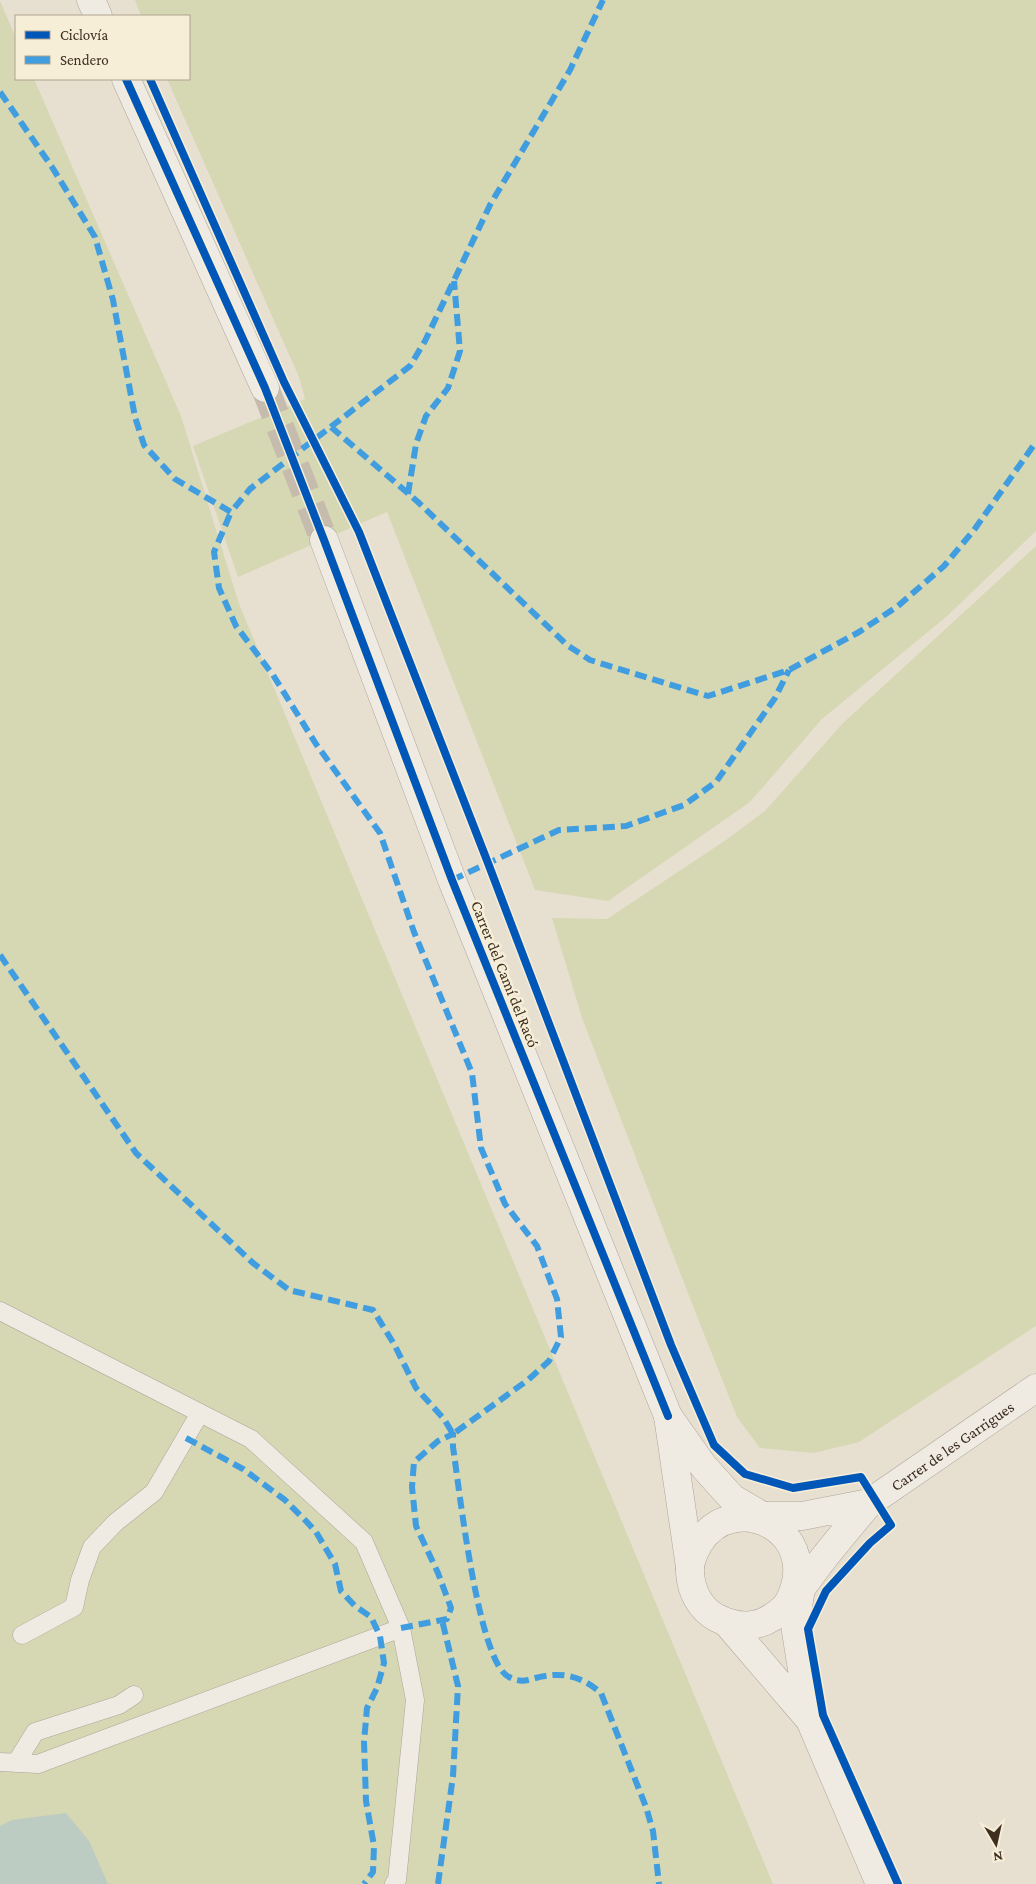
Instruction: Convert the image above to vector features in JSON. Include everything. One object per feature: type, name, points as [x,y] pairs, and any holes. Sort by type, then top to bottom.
[{"type":"street","points":[[90,0],[98,15]]},
{"type":"street","points":[[126,80],[265,388]]},
{"type":"street","name":"Carrer del Camí del Racó","points":[[324,540],[452,880],[668,1416],[704,1467],[732,1498],[763,1520]]},
{"type":"street","name":"Carrer de les Garrigues","points":[[796,1589],[869,1503],[1036,1388]]},
{"type":"street","name":"Carrer del Camí del Racó","points":[[668,1416],[690,1569]]},
{"type":"street","name":"Carrer de les Garrigues","points":[[763,1520],[802,1516],[869,1503]]},
{"type":"street","points":[[796,1589],[776,1617],[760,1624],[744,1626],[727,1623],[712,1616],[699,1603],[692,1587],[690,1569],[694,1552],[703,1536],[718,1524],[736,1518],[763,1520],[786,1537],[796,1554],[796,1589],[795,1625],[810,1720],[880,1884]]},
{"type":"street","points":[[727,1623],[810,1720]]},
{"type":"lane","points":[[0,1311],[251,1439],[364,1542],[401,1628],[415,1700],[398,1880],[394,1884]]},
{"type":"lane","points":[[22,1635],[74,1607],[80,1580],[92,1547],[116,1522],[154,1492],[200,1413]]},
{"type":"lane","points":[[8,1763],[38,1764],[401,1628]]},
{"type":"lane","points":[[8,1763],[35,1732],[119,1705],[134,1695]]},
{"type":"green space","points":[[135,0],[1036,0],[1036,531],[946,617],[822,719],[750,802],[608,901],[535,890],[387,512],[238,577],[193,446],[305,399],[299,377],[167,80],[190,80],[190,15],[141,15]]},
{"type":"green space","points":[[0,1],[15,36],[15,80],[34,80],[181,416],[239,604],[773,1884],[0,1884]]},
{"type":"green space","points":[[1036,546],[1036,1326],[859,1442],[814,1453],[760,1448],[737,1417],[691,1301],[582,1018],[552,918],[607,919],[726,840],[765,811],[843,723]]},
{"type":"shaded area","points":[[66,1813],[89,1841],[108,1884],[0,1884],[0,1826],[12,1820]]},
{"type":"tunnel","points":[[265,388],[324,540]]},
{"type":"marked path","points":[[0,92],[52,167],[95,237],[113,300],[135,417],[144,445],[175,479],[231,512],[250,489],[410,366],[425,341],[490,205],[570,70],[603,0]]},
{"type":"marked path","points":[[408,494],[416,444],[426,416],[448,388],[460,351],[454,281]]},
{"type":"marked path","points":[[331,427],[418,502],[567,645],[590,660],[708,696],[789,670],[859,632],[898,606],[944,566],[974,530],[1036,442]]},
{"type":"marked path","points":[[0,955],[136,1153],[253,1263],[289,1290],[373,1310],[394,1344],[416,1388],[444,1419],[453,1434],[528,1380],[549,1361],[561,1337],[557,1299],[537,1246],[505,1204],[481,1148],[472,1073],[414,932],[380,833],[316,744],[273,675],[236,626],[219,588],[214,552],[231,512]]},
{"type":"marked path","points":[[452,880],[559,830],[626,826],[684,805],[716,782],[775,698],[789,670]]},
{"type":"marked path","points":[[401,1628],[447,1619],[451,1608],[438,1573],[416,1526],[412,1487],[414,1462],[438,1441],[453,1434],[453,1447],[465,1533],[479,1608],[488,1641],[498,1665],[509,1677],[514,1679],[523,1681],[553,1675],[568,1676],[582,1680],[601,1693],[646,1807],[653,1831],[659,1884]]},
{"type":"marked path","points":[[186,1438],[243,1469],[285,1500],[306,1521],[316,1532],[335,1564],[341,1591],[355,1606],[371,1617],[380,1636],[384,1663],[377,1688],[367,1708],[364,1742],[366,1801],[374,1846],[373,1872],[364,1884]]},
{"type":"marked path","points":[[438,1884],[453,1776],[458,1686],[442,1620]]},
{"type":"cycle path","points":[[126,80],[265,388],[452,880],[668,1416]]},
{"type":"cycle path","points":[[150,80],[284,382],[359,532],[488,863],[671,1345],[714,1445],[745,1474],[793,1488],[861,1477],[891,1525],[870,1543],[826,1591],[808,1629],[823,1715],[898,1884]]}]
